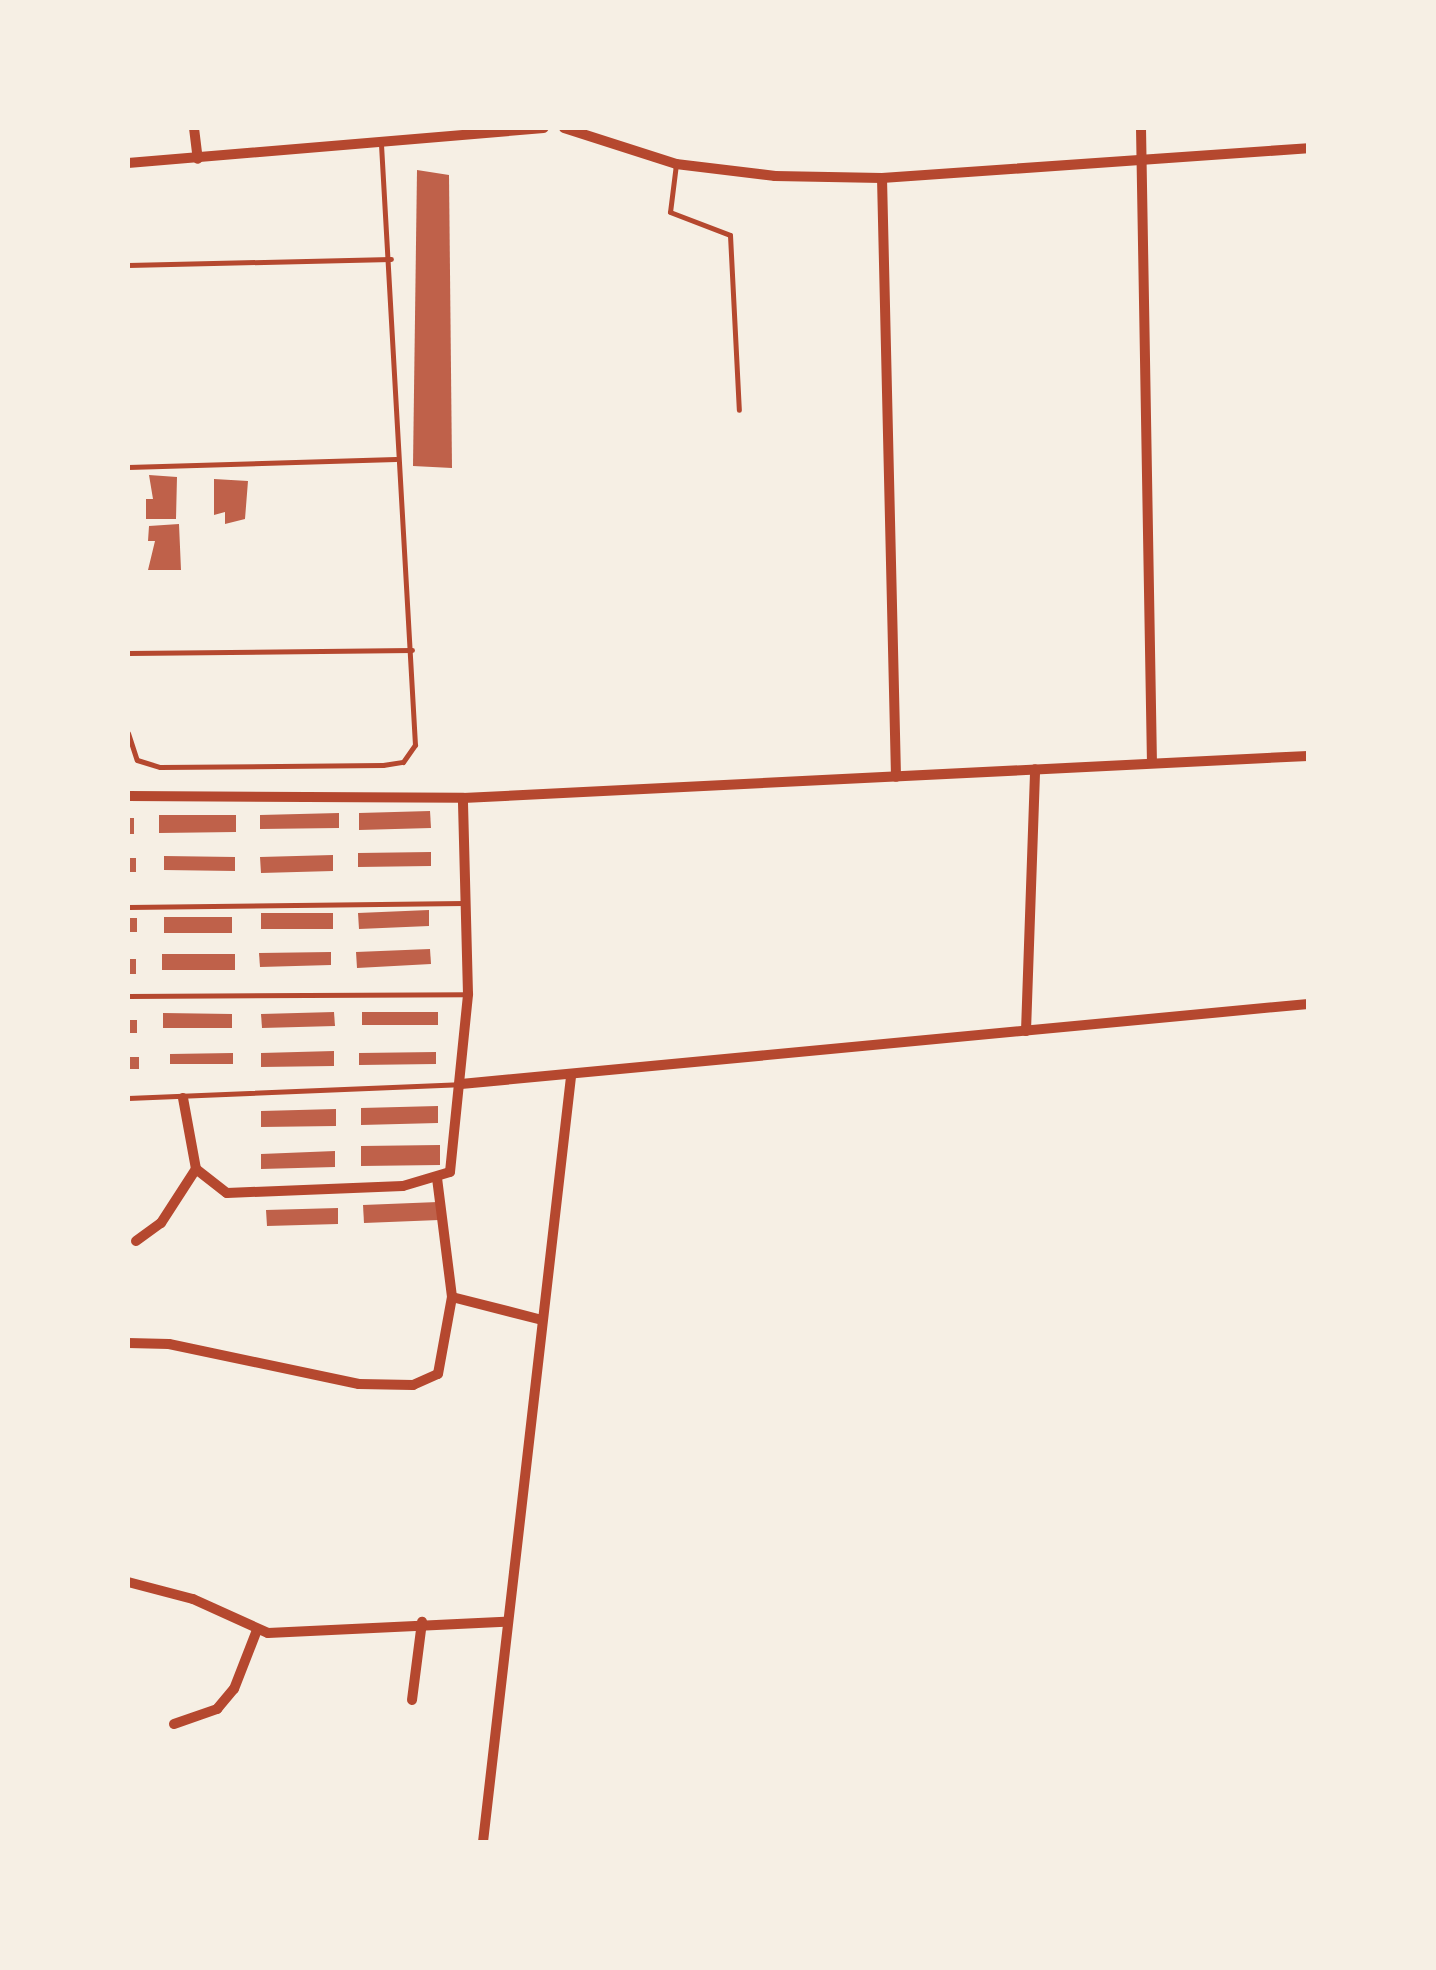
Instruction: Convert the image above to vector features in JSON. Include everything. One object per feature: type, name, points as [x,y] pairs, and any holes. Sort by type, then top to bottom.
[{"type":"street","points":[[194,128],[198,159]]},
{"type":"street","points":[[401,128],[401,144]]},
{"type":"street","points":[[128,163],[401,144],[544,128]]},
{"type":"street","points":[[564,128],[676,164],[775,176],[882,178],[1308,148]]},
{"type":"street","points":[[1141,128],[1152,762]]},
{"type":"street","points":[[882,178],[896,777]]},
{"type":"street","points":[[128,796],[462,798],[1308,756]]},
{"type":"street","points":[[1026,1031],[1035,770]]},
{"type":"street","points":[[196,1170],[228,1193],[253,1194],[438,1178],[454,1159],[468,994],[462,798]]},
{"type":"street","points":[[462,1084],[571,1077],[1308,1004]]},
{"type":"street","points":[[483,1842],[571,1077]]},
{"type":"street","points":[[136,1241],[161,1223],[196,1170],[183,1098]]},
{"type":"street","points":[[128,1343],[169,1344],[358,1384],[413,1385],[438,1374],[452,1297],[438,1178]]},
{"type":"street","points":[[452,1297],[542,1320]]},
{"type":"street","points":[[128,1582],[192,1600],[257,1630],[302,1635],[422,1622],[506,1622]]},
{"type":"street","points":[[412,1700],[422,1622]]},
{"type":"street","points":[[174,1724],[216,1709],[234,1689],[257,1630]]},
{"type":"lane","points":[[128,733],[137,760],[148,766],[402,762],[417,730],[396,459],[391,260],[381,145]]},
{"type":"lane","points":[[676,164],[670,212],[730,235],[739,410]]},
{"type":"lane","points":[[128,265],[391,260]]},
{"type":"lane","points":[[128,467],[396,459]]},
{"type":"lane","points":[[128,653],[412,650]]},
{"type":"lane","points":[[128,907],[466,904]]},
{"type":"lane","points":[[128,996],[468,994]]},
{"type":"lane","points":[[128,1098],[462,1084]]},
{"type":"building","points":[[417,170],[449,175],[452,468],[413,466]]},
{"type":"building","points":[[149,475],[177,477],[176,519],[146,519],[146,499],[153,499]]},
{"type":"building","points":[[214,479],[248,481],[245,519],[225,524],[225,512],[214,515]]},
{"type":"building","points":[[179,524],[181,570],[148,570],[155,541],[148,541],[149,526]]},
{"type":"building","points":[[430,811],[431,828],[359,830],[359,813]]},
{"type":"building","points":[[339,813],[339,828],[260,829],[260,815]]},
{"type":"building","points":[[159,815],[236,815],[236,832],[159,833]]},
{"type":"building","points":[[128,818],[134,818],[134,834],[128,834]]},
{"type":"building","points":[[431,852],[431,866],[358,867],[358,853]]},
{"type":"building","points":[[333,855],[333,871],[261,873],[260,857]]},
{"type":"building","points":[[164,856],[235,857],[235,871],[164,870]]},
{"type":"building","points":[[128,858],[136,858],[136,872],[128,872]]},
{"type":"building","points":[[429,910],[429,926],[359,929],[358,913]]},
{"type":"building","points":[[261,913],[333,913],[333,929],[261,929]]},
{"type":"building","points":[[164,917],[232,917],[232,933],[164,933]]},
{"type":"building","points":[[128,918],[137,918],[137,932],[128,932]]},
{"type":"building","points":[[430,949],[431,964],[357,968],[356,952]]},
{"type":"building","points":[[331,952],[331,965],[260,967],[259,953]]},
{"type":"building","points":[[162,954],[235,954],[235,970],[162,970]]},
{"type":"building","points":[[128,959],[136,959],[136,974],[128,974]]},
{"type":"building","points":[[334,1012],[335,1026],[262,1028],[261,1014]]},
{"type":"building","points":[[362,1012],[438,1012],[438,1025],[362,1025]]},
{"type":"building","points":[[163,1013],[232,1014],[232,1028],[163,1028]]},
{"type":"building","points":[[128,1020],[137,1020],[137,1033],[128,1033]]},
{"type":"building","points":[[334,1051],[334,1066],[261,1067],[261,1053]]},
{"type":"building","points":[[436,1052],[436,1064],[359,1065],[359,1053]]},
{"type":"building","points":[[233,1053],[233,1064],[170,1064],[170,1054]]},
{"type":"building","points":[[128,1057],[139,1057],[139,1069],[128,1069]]},
{"type":"building","points":[[438,1106],[438,1123],[361,1125],[361,1108]]},
{"type":"building","points":[[336,1109],[336,1126],[261,1127],[261,1111]]},
{"type":"building","points":[[440,1145],[440,1165],[361,1166],[361,1146]]},
{"type":"building","points":[[335,1151],[335,1167],[261,1169],[261,1154]]},
{"type":"building","points":[[438,1202],[439,1220],[364,1223],[363,1205]]},
{"type":"building","points":[[338,1208],[338,1224],[267,1226],[266,1210]]}]
